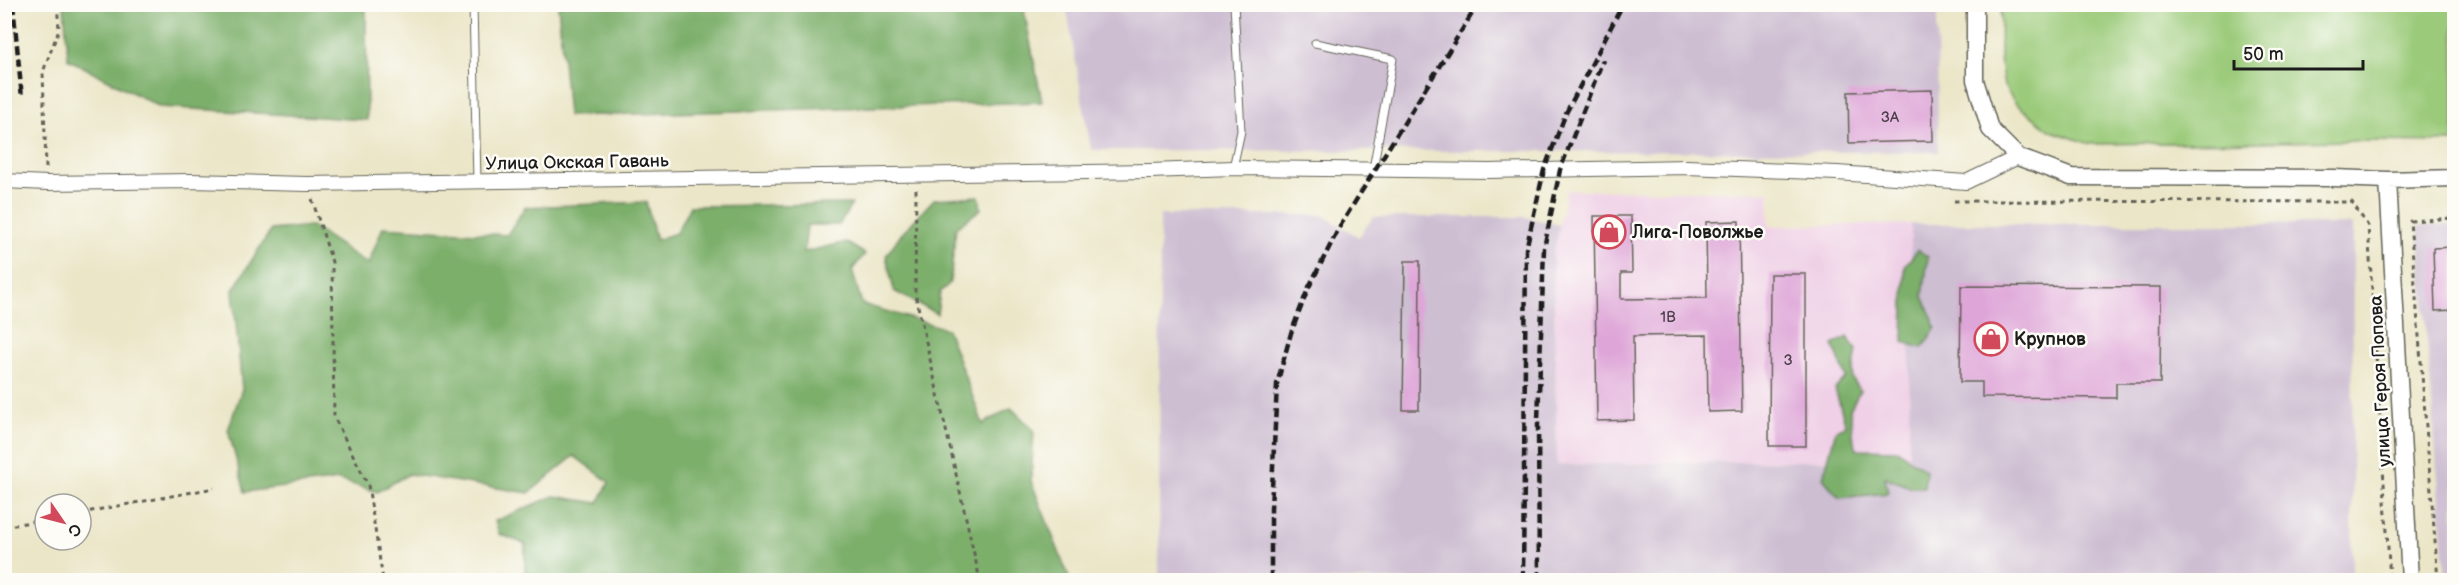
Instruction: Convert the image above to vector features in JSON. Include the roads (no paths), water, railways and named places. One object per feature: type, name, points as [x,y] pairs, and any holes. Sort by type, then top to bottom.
[{"type":"street","points":[[1975,4],[1975,80],[1990,129],[2018,157],[2071,177],[2388,180],[2454,178]]},
{"type":"street","name":"Улица Окская Гавань","points":[[4,181],[46,183],[190,181],[307,184],[1233,168],[1489,171],[1687,167],[1837,173],[1966,182],[2018,157]]},
{"type":"street","name":"улица Героя Попова","points":[[2388,180],[2410,580]]},
{"type":"lane","points":[[473,4],[477,181]]},
{"type":"lane","points":[[1233,168],[1241,131],[1234,4]]},
{"type":"lane","points":[[1315,43],[1393,59],[1373,169]]},
{"type":"railway","points":[[13,4],[22,98]]},
{"type":"railway","points":[[1271,580],[1271,509],[1277,384],[1291,333],[1308,289],[1340,226],[1478,4]]},
{"type":"railway","points":[[1523,580],[1526,249],[1544,170],[1566,113],[1623,4]]},
{"type":"railway","points":[[1539,580],[1538,421],[1544,248],[1560,170],[1603,60]]},
{"type":"place","name":"Лига-Поволжье","points":[[1609,232]]},
{"type":"place","name":"Крупнов","points":[[1991,339]]}]
